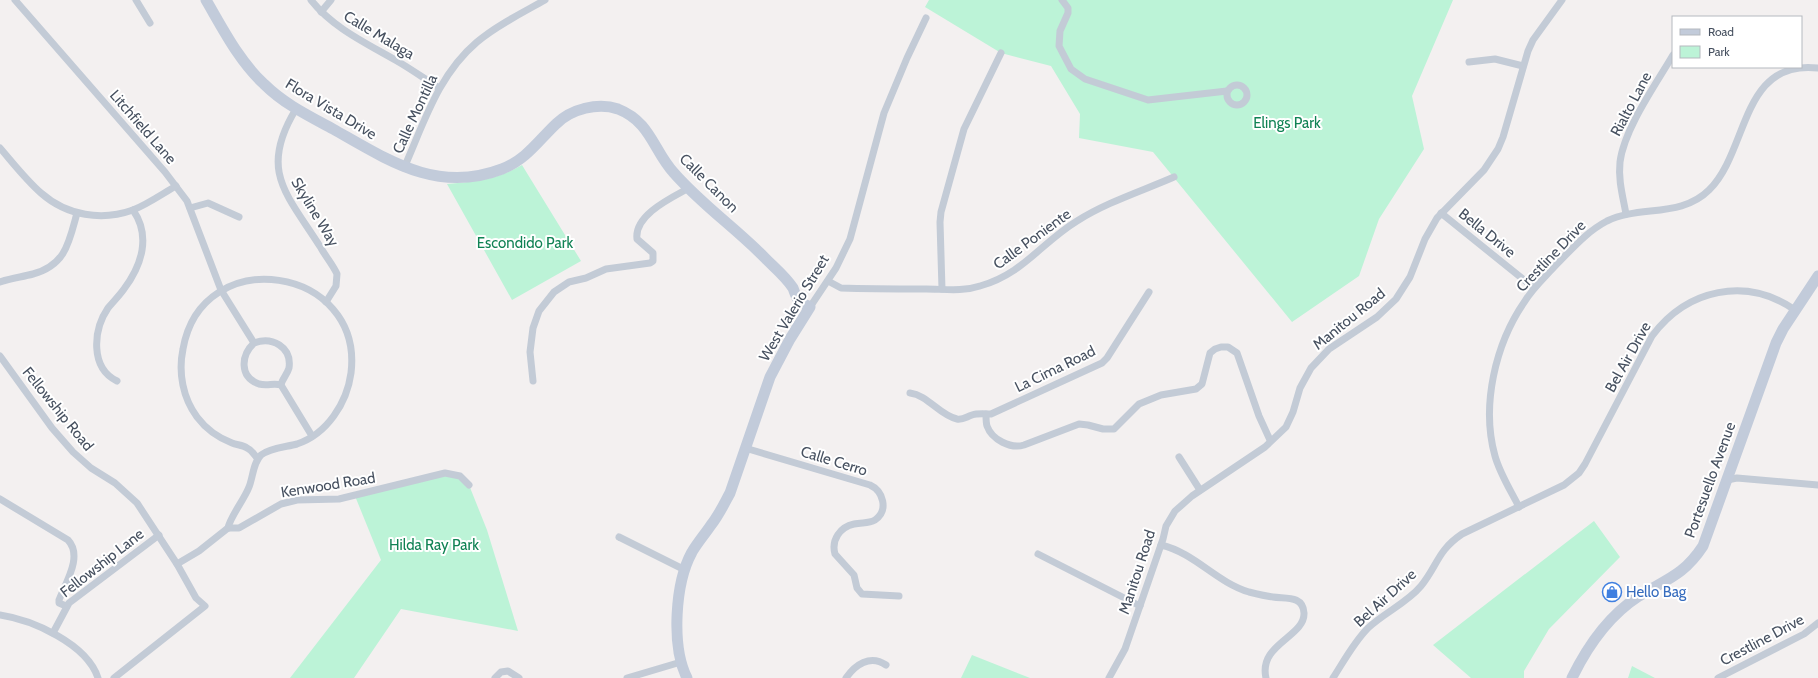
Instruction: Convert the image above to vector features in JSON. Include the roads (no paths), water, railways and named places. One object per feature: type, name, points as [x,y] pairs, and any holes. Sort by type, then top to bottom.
[{"type":"street","name":"Litchfield Lane","points":[[15,0],[166,172],[184,195],[221,290],[254,343]]},
{"type":"street","points":[[136,0],[150,23]]},
{"type":"street","name":"Flora Vista Drive","points":[[206,0],[239,56],[251,71],[272,92],[296,109],[404,168],[431,176],[459,178]]},
{"type":"street","name":"Calle Malaga","points":[[311,0],[321,12],[341,28],[400,62],[439,88]]},
{"type":"street","points":[[321,12],[331,0]]},
{"type":"street","name":"Calle Montilla","points":[[404,168],[439,88],[455,64],[478,41],[545,0]]},
{"type":"street","points":[[1062,0],[1068,8],[1068,13],[1060,31],[1059,46],[1071,69],[1085,78],[1148,100],[1227,91]]},
{"type":"street","name":"Manitou Road","points":[[1109,678],[1120,661],[1166,526],[1175,511],[1200,490],[1265,446],[1283,430],[1290,420],[1300,388],[1311,368],[1329,349],[1377,317],[1396,299],[1410,278],[1425,238],[1441,213],[1484,170],[1498,149],[1523,66],[1533,40],[1562,0]]},
{"type":"street","name":"West Valerio Street","points":[[687,678],[681,662],[678,632],[678,614],[685,570],[692,553],[730,493],[770,377],[809,306],[828,281],[839,263],[850,239],[884,113],[907,58],[926,18]]},
{"type":"street","points":[[942,289],[941,212],[964,129],[1001,53]]},
{"type":"street","name":"Rialto Lane","points":[[1626,214],[1620,177],[1623,147],[1631,128],[1672,55]]},
{"type":"street","points":[[1469,62],[1495,59],[1523,66]]},
{"type":"street","name":"Crestline Drive","points":[[1802,67],[1818,68]]},
{"type":"street","name":"Crestline Drive","points":[[1519,507],[1502,472],[1492,446],[1490,425],[1492,385],[1497,362],[1507,334],[1524,302],[1534,288],[1594,229],[1606,222],[1626,214],[1676,208],[1700,197],[1709,190],[1722,172],[1754,99],[1765,85],[1778,75],[1799,68]]},
{"type":"street","name":"Calle Canon","points":[[459,178],[487,174],[510,166],[530,151],[556,123],[564,117],[588,107],[602,106],[615,108],[626,113],[648,131],[670,169],[688,188],[765,258],[793,288],[800,301],[809,306]]},
{"type":"street","name":"Skyline Way","points":[[296,109],[286,125],[279,146],[279,172],[284,191],[337,274],[336,286],[326,302]]},
{"type":"street","points":[[0,148],[41,193],[59,205],[77,213],[105,216],[133,210],[176,186]]},
{"type":"street","name":"Calle Poniente","points":[[828,281],[841,288],[954,290],[979,287],[1007,276],[1018,269],[1050,241],[1077,221],[1097,210],[1174,178]]},
{"type":"street","points":[[533,381],[530,352],[533,328],[539,311],[546,301],[561,286],[569,282],[586,278],[606,269],[650,263],[653,261],[653,253],[637,239],[637,228],[651,212],[688,188]]},
{"type":"street","points":[[190,208],[208,203],[239,218]]},
{"type":"street","points":[[117,381],[103,370],[99,360],[97,341],[103,317],[131,279],[137,268],[142,252],[143,235],[139,218],[133,210]]},
{"type":"street","points":[[0,282],[44,270],[57,261],[68,246],[77,213]]},
{"type":"street","name":"Bella Drive","points":[[1441,213],[1534,288]]},
{"type":"street","name":"Portesuello Avenue","points":[[1572,678],[1591,644],[1613,617],[1639,597],[1679,574],[1696,557],[1708,534],[1776,343],[1795,310],[1818,276]]},
{"type":"street","points":[[228,528],[230,520],[245,497],[258,459],[263,454],[300,443],[312,436],[330,421],[346,394],[351,371],[351,359],[347,337],[338,316],[326,302],[306,288],[294,283],[276,279],[249,280],[221,290],[199,311],[188,331],[181,356],[184,391],[191,408],[203,424],[219,437],[249,449],[258,459]]},
{"type":"street","name":"Bel Air Drive","points":[[1333,678],[1361,636],[1377,620],[1407,600],[1421,586],[1441,553],[1452,541],[1462,534],[1564,485],[1578,473],[1585,464],[1652,336],[1660,325],[1677,309],[1700,297],[1713,293],[1737,291],[1759,292],[1778,300],[1795,310]]},
{"type":"street","name":"La Cima Road","points":[[910,393],[921,396],[953,418],[962,420],[972,415],[991,414],[1102,363],[1107,358],[1149,292]]},
{"type":"street","points":[[264,340],[272,341],[286,351],[289,358],[289,369],[281,385],[258,384],[247,374],[244,368],[244,357],[254,343],[264,340]]},
{"type":"street","points":[[986,414],[987,426],[990,433],[999,440],[1016,446],[1024,445],[1079,424],[1110,430],[1117,426],[1139,404],[1162,395],[1196,389],[1202,384],[1210,353],[1215,349],[1225,346],[1234,350],[1240,359],[1259,416],[1270,440]]},
{"type":"street","name":"Fellowship Road","points":[[0,356],[52,428],[73,452],[91,468],[125,491],[137,503],[177,564]]},
{"type":"street","points":[[281,385],[312,436]]},
{"type":"street","name":"Calle Cerro","points":[[745,448],[877,489],[882,496],[883,504],[880,515],[870,522],[854,524],[842,530],[835,539],[834,550],[854,575],[857,588],[862,594],[899,596]]},
{"type":"street","points":[[1179,457],[1200,490]]},
{"type":"street","name":"Kenwood Road","points":[[177,564],[199,551],[228,528],[238,528],[270,509],[297,500],[339,499],[440,473],[457,474],[469,485]]},
{"type":"street","points":[[1727,480],[1737,478],[1818,486]]},
{"type":"street","points":[[0,499],[68,540],[73,546],[75,558],[59,600],[60,603],[66,606]]},
{"type":"street","name":"Fellowship Lane","points":[[53,633],[66,606],[159,535]]},
{"type":"street","points":[[619,537],[685,570]]},
{"type":"street","points":[[1161,544],[1186,554],[1218,578],[1231,585],[1254,594],[1275,598],[1292,598],[1299,602],[1304,614],[1302,622],[1269,656],[1265,669],[1266,678]]},
{"type":"street","points":[[1038,554],[1140,606]]},
{"type":"street","points":[[114,678],[205,606],[196,598],[177,564]]},
{"type":"street","points":[[0,615],[28,622],[53,633],[84,656],[94,668],[98,678]]},
{"type":"street","name":"Crestline Drive","points":[[1718,678],[1804,634],[1818,623]]},
{"type":"street","points":[[846,678],[854,668],[865,662],[878,661],[886,665]]},
{"type":"street","points":[[627,678],[664,665],[681,662]]},
{"type":"street","points":[[495,678],[501,672],[508,671],[519,678]]},
{"type":"place","name":"Hello Bag","points":[[1612,592]]},
{"type":"park label","name":"Elings Park","points":[[1287,123]]},
{"type":"park label","name":"Escondido Park","points":[[525,243]]},
{"type":"park label","name":"Hilda Ray Park","points":[[434,545]]}]
